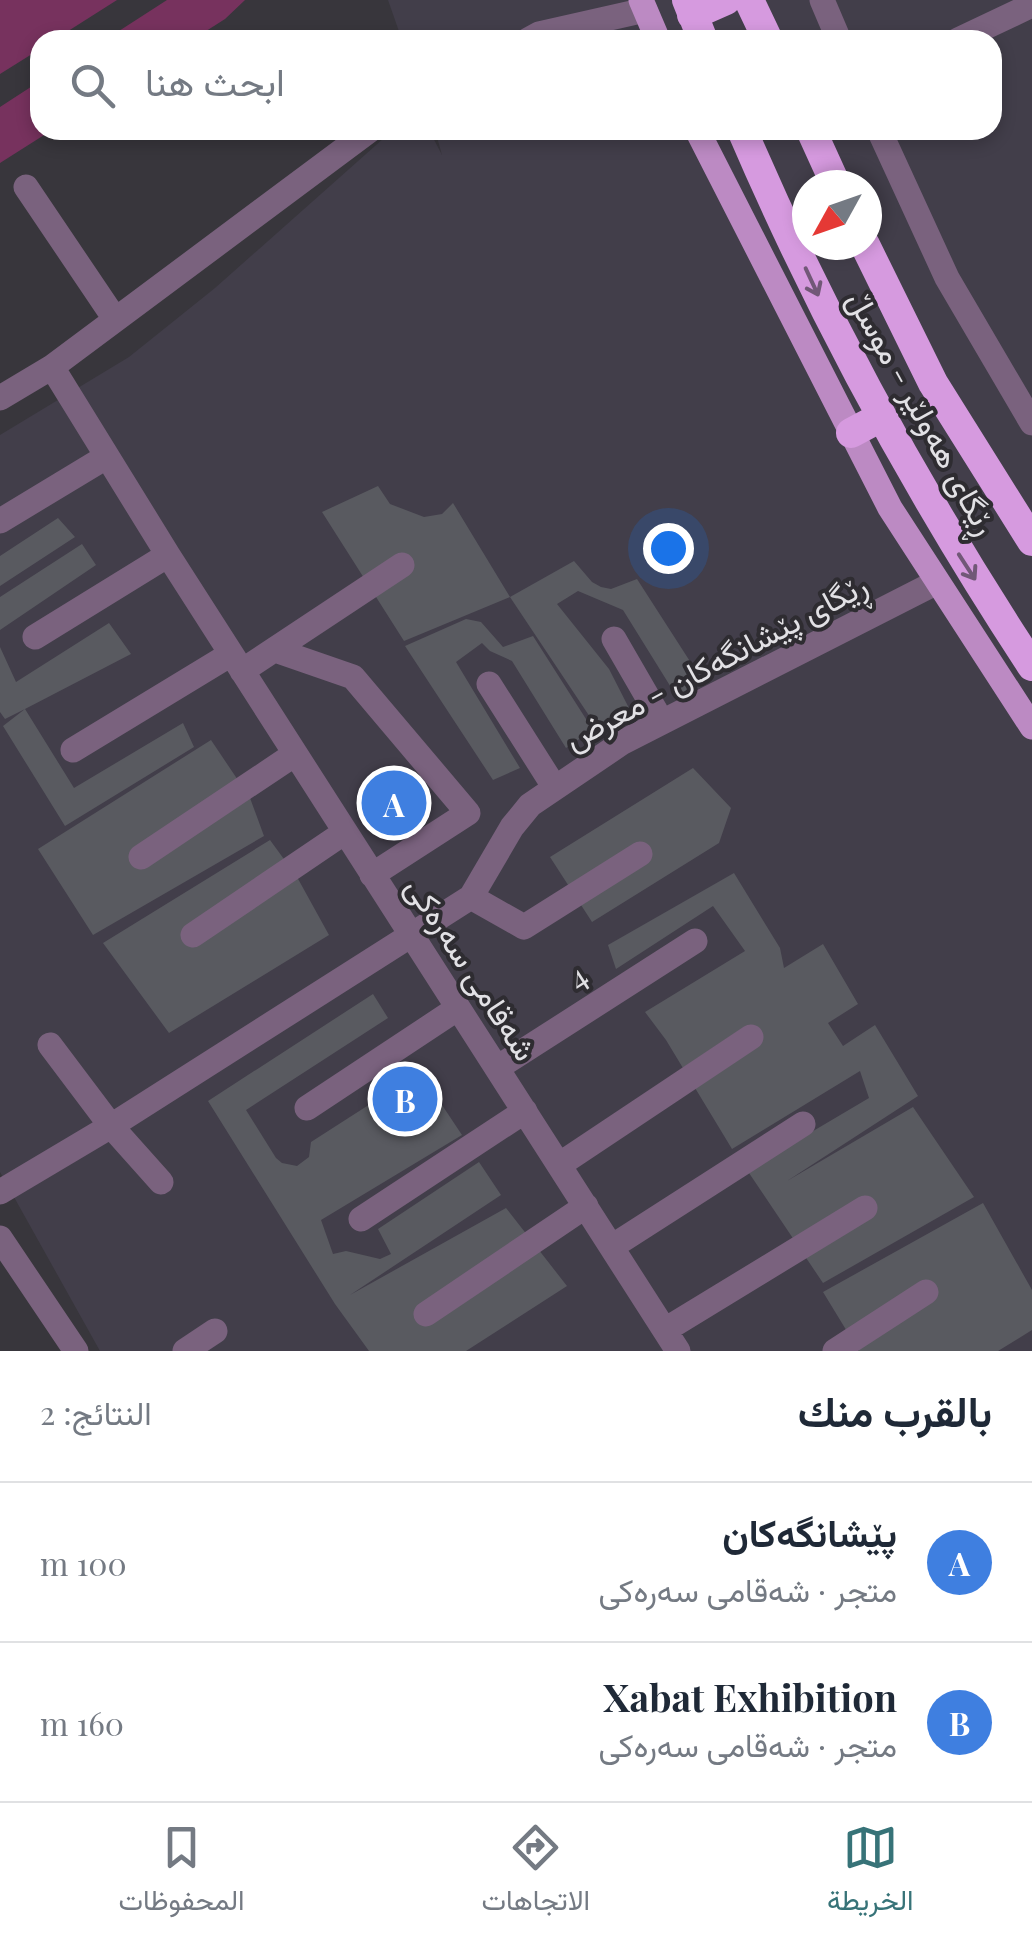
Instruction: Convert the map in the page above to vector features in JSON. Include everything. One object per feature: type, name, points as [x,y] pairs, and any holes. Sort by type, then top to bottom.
[{"type":"highway","points":[[694,18],[726,0]]},
{"type":"highway","points":[[750,0],[764,30]]},
{"type":"highway","name":"ڕێگای هەولێر - موسڵ","points":[[747,140],[848,359],[957,552],[1032,666]]},
{"type":"highway","points":[[815,140],[829,170]]},
{"type":"highway","name":"ڕێگای هەولێر - موسڵ","points":[[872,260],[934,383],[1032,541]]},
{"type":"highway","points":[[851,432],[881,417]]},
{"type":"main road","points":[[643,5],[654,30]]},
{"type":"main road","points":[[702,140],[890,508],[1032,727]]},
{"type":"street","points":[[822,0],[835,30]]},
{"type":"street","points":[[553,30],[643,5]]},
{"type":"street","points":[[979,30],[1032,5]]},
{"type":"street","points":[[0,398],[52,366],[357,140]]},
{"type":"street","points":[[884,140],[948,278],[1032,423]]},
{"type":"street","points":[[26,187],[116,319]]},
{"type":"street","name":"شەقامی سەرەکی","points":[[52,366],[168,555],[671,1340]]},
{"type":"street","points":[[0,521],[106,457]]},
{"type":"street","points":[[35,637],[168,555]]},
{"type":"street","points":[[73,750],[237,663],[275,650],[402,565]]},
{"type":"street","name":"ڕێگای پێشانگەکان - معرض","points":[[0,1192],[471,897],[512,827],[530,805],[623,742],[937,582]]},
{"type":"street","points":[[614,638],[662,722]]},
{"type":"street","points":[[275,650],[354,677],[468,813],[372,875]]},
{"type":"street","points":[[489,684],[555,788]]},
{"type":"street","points":[[141,858],[295,754]]},
{"type":"street","points":[[194,934],[345,832]]},
{"type":"street","points":[[471,897],[524,926],[640,854]]},
{"type":"street","name":"4","points":[[496,1068],[695,940]]},
{"type":"street","points":[[307,1108],[458,1008]]},
{"type":"street","points":[[559,1165],[751,1036]]},
{"type":"street","points":[[50,1045],[111,1126],[161,1182]]},
{"type":"street","points":[[361,1218],[524,1111]]},
{"type":"street","points":[[613,1246],[802,1124]]},
{"type":"street","points":[[426,1314],[586,1206]]},
{"type":"street","points":[[671,1340],[865,1208]]},
{"type":"street","points":[[0,1238],[76,1351]]},
{"type":"street","points":[[835,1351],[926,1292]]},
{"type":"street","points":[[185,1351],[214,1331]]},
{"type":"shaded area","points":[[0,0],[117,0],[70,30],[30,30],[30,55],[0,74]]},
{"type":"shaded area","points":[[167,0],[245,0],[208,30],[120,30]]},
{"type":"shaded area","points":[[388,0],[1032,0],[1032,1351],[100,1351],[0,1172],[0,435],[129,357],[215,288],[382,140],[434,140],[442,155],[438,140],[1002,140],[1002,30],[398,30]]},
{"type":"shaded area","points":[[30,88],[30,140],[36,140],[0,163],[0,107]]},
{"type":"building","points":[[378,486],[390,504],[424,517],[442,514],[453,503],[510,597],[404,641],[322,512]]},
{"type":"building","points":[[58,518],[75,537],[0,586],[0,556]]},
{"type":"building","points":[[82,544],[96,565],[0,630],[0,597]]},
{"type":"building","points":[[574,561],[601,587],[611,589],[637,579],[702,680],[677,697],[623,610],[578,591],[557,604],[609,669],[632,714],[600,732],[510,597]]},
{"type":"building","points":[[466,619],[481,622],[503,647],[533,636],[593,730],[566,748],[512,661],[482,643],[456,662],[520,768],[493,780],[405,646]]},
{"type":"building","points":[[109,623],[131,654],[5,719],[0,712],[0,647],[16,682]]},
{"type":"building","points":[[25,709],[74,788],[183,723],[194,747],[65,826],[3,726]]},
{"type":"building","points":[[211,740],[250,798],[264,836],[93,935],[38,849]]},
{"type":"building","points":[[693,768],[731,808],[719,843],[592,922],[550,857]]},
{"type":"building","points":[[270,840],[297,877],[329,935],[169,1033],[103,943]]},
{"type":"building","points":[[734,873],[780,948],[784,968],[823,944],[858,1004],[828,1023],[843,1046],[875,1025],[918,1096],[787,1181],[913,1107],[974,1197],[823,1283],[747,1170],[869,1098],[860,1071],[732,1149],[645,1012],[745,951],[713,906],[616,969],[608,945]]},
{"type":"building","points":[[373,994],[388,1018],[246,1110],[276,1158],[297,1166],[309,1157],[311,1142],[420,1072],[462,1135],[321,1220],[333,1254],[346,1251],[380,1259],[391,1254],[378,1229],[479,1162],[501,1195],[350,1295],[506,1208],[567,1286],[466,1351],[369,1351],[335,1304],[208,1101]]},
{"type":"building","points":[[983,1203],[1032,1290],[1032,1330],[998,1351],[859,1351],[823,1292]]},
{"type":"place","name":"پێشانگەکان","points":[[394,803]]},
{"type":"place","name":"Xabat Exhibition","points":[[405,1099]]}]
